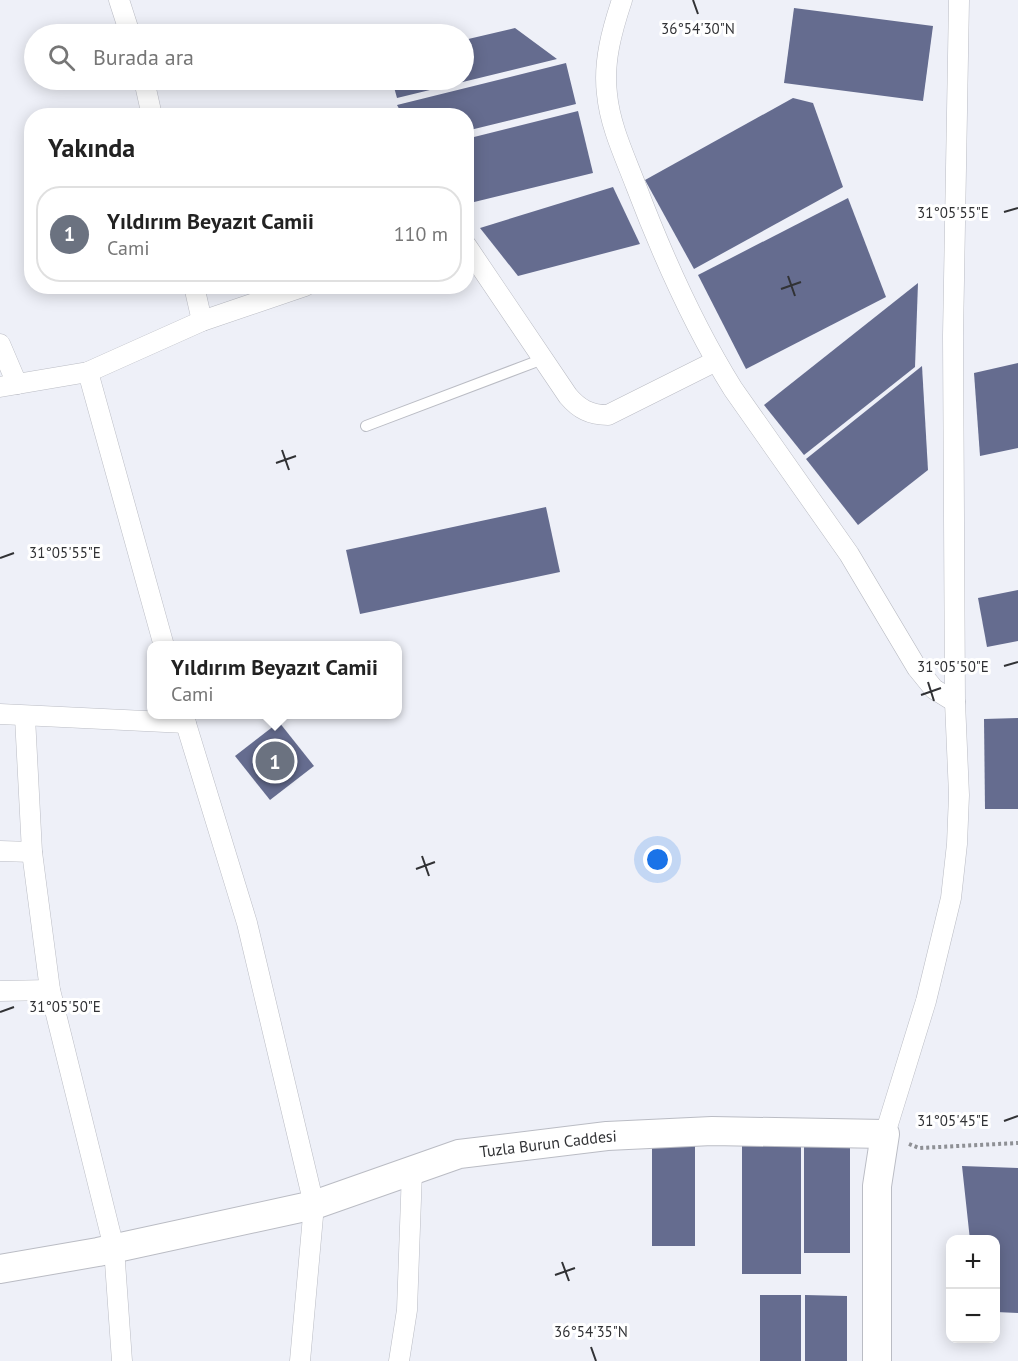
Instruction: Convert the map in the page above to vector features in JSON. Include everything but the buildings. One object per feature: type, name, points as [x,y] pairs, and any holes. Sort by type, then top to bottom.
[{"type":"street","points":[[119,0],[127,24]]},
{"type":"street","points":[[622,0],[607,57],[607,94],[618,139],[659,248],[681,296],[733,389],[849,554],[917,669],[934,689],[955,702]]},
{"type":"street","points":[[877,1361],[877,1186],[885,1134],[926,1001],[951,898],[957,844],[959,795],[955,702],[953,336],[959,0]]},
{"type":"street","points":[[146,90],[150,108]]},
{"type":"street","points":[[474,257],[574,403],[590,413],[608,415],[716,361]]},
{"type":"street","points":[[196,294],[202,321]]},
{"type":"street","points":[[0,344],[9,386],[88,372],[202,321],[281,294]]},
{"type":"street","points":[[88,372],[163,641]]},
{"type":"street","points":[[0,714],[25,717],[147,719]]},
{"type":"street","points":[[25,717],[32,852],[50,990],[114,1248],[122,1361]]},
{"type":"street","points":[[185,719],[246,923],[314,1205],[300,1361]]},
{"type":"street","points":[[0,851],[32,852]]},
{"type":"street","points":[[0,991],[50,990]]},
{"type":"street","name":"Tuzla Burun Caddesi","points":[[0,1269],[114,1248],[314,1205],[459,1154],[607,1136],[712,1131],[885,1134]]},
{"type":"street","points":[[399,1361],[407,1310],[412,1171]]},
{"type":"lane","points":[[366,426],[543,359]]},
{"type":"path","points":[[885,1134],[919,1148],[1018,1143]]},
{"type":"place","name":"Yıldırım Beyazıt Camii","points":[[275,761]]}]
